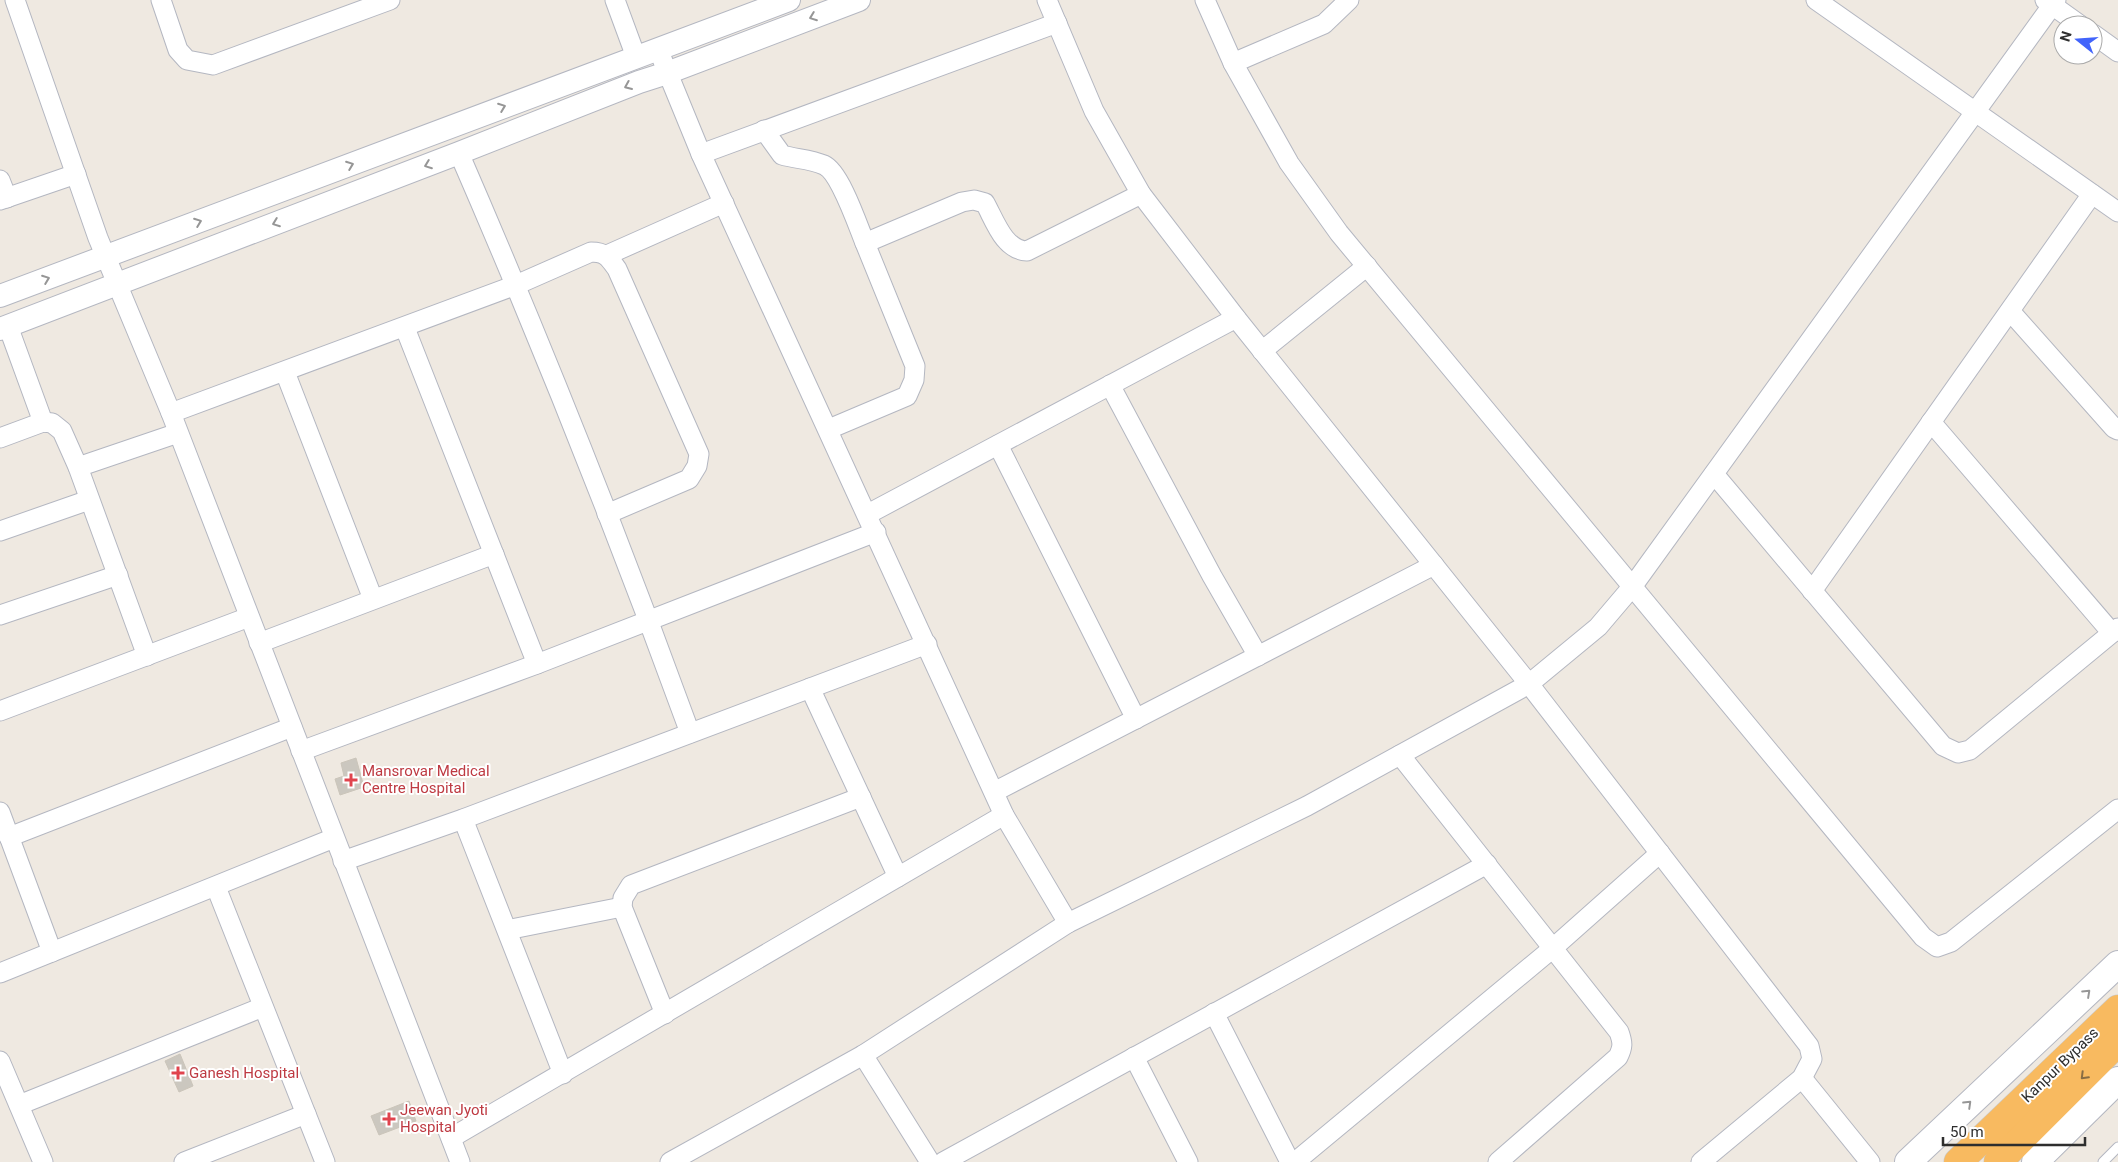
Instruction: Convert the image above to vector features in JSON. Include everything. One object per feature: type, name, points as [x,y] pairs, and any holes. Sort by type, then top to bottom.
[{"type":"highway","name":"Kanpur Bypass","points":[[1958,1162],[2118,1009]]},
{"type":"highway","name":"Kanpur Bypass","points":[[1998,1162],[2118,1042]]},
{"type":"main road","points":[[1908,1162],[2118,964]]},
{"type":"main road","points":[[2035,1162],[2118,1080]]},
{"type":"street","points":[[14,0],[106,256],[178,433],[460,1162]]},
{"type":"street","points":[[161,0],[178,50],[187,60],[213,65],[390,0]]},
{"type":"street","points":[[615,0],[636,57]]},
{"type":"street","points":[[0,296],[658,49],[757,6],[789,0]]},
{"type":"street","points":[[43,422],[4,327],[639,82],[859,0]]},
{"type":"street","points":[[1047,0],[1094,111],[1141,194],[1262,351],[1529,684],[1809,1046],[1812,1059],[1802,1078],[1701,1162]]},
{"type":"street","points":[[1205,0],[1233,62],[1289,163],[1339,233],[1924,937],[1937,947],[1951,942],[2118,809]]},
{"type":"street","points":[[1233,62],[1324,24],[1349,0]]},
{"type":"street","points":[[1816,0],[2118,212]]},
{"type":"street","points":[[670,1162],[863,1055],[1068,922],[1307,806],[1529,684],[1598,627],[1632,587],[1976,111],[2051,2],[2067,15]]},
{"type":"street","points":[[701,154],[1057,23]]},
{"type":"street","points":[[2103,41],[2118,52]]},
{"type":"street","points":[[658,49],[701,154],[868,514],[1004,815],[1068,922]]},
{"type":"street","points":[[764,130],[782,155],[797,157],[829,168],[836,178],[866,243],[915,366],[914,380],[907,396],[828,429]]},
{"type":"street","points":[[459,153],[516,285],[649,620],[690,733]]},
{"type":"street","points":[[0,180],[3,199],[76,174]]},
{"type":"street","points":[[866,243],[962,202],[974,200],[985,203],[1008,244],[1019,251],[1027,251],[1141,194]]},
{"type":"street","points":[[1812,591],[2092,194]]},
{"type":"street","points":[[607,255],[724,203]]},
{"type":"street","points":[[170,414],[405,328],[516,285],[591,252],[600,252],[607,255],[617,269],[699,454],[697,466],[689,479],[607,514]]},
{"type":"street","points":[[1262,351],[1367,266]]},
{"type":"street","points":[[2010,311],[2114,428],[2118,430]]},
{"type":"street","points":[[868,514],[1236,318]]},
{"type":"street","points":[[405,328],[537,664]]},
{"type":"street","points":[[285,372],[373,600]]},
{"type":"street","points":[[1110,385],[1212,576],[1258,656]]},
{"type":"street","points":[[0,438],[43,422],[52,423],[62,431],[78,467],[148,656]]},
{"type":"street","points":[[1714,474],[1943,746],[1958,753],[1970,750],[2115,630],[1931,422]]},
{"type":"street","points":[[78,467],[178,433]]},
{"type":"street","points":[[998,445],[1136,719]]},
{"type":"street","points":[[0,531],[89,500]]},
{"type":"street","points":[[301,751],[537,664],[876,532]]},
{"type":"street","points":[[259,643],[494,554]]},
{"type":"street","points":[[994,792],[1434,565]]},
{"type":"street","points":[[0,615],[118,575]]},
{"type":"street","points":[[0,711],[249,617]]},
{"type":"street","points":[[343,861],[464,820],[927,644]]},
{"type":"street","points":[[810,688],[898,877]]},
{"type":"street","points":[[10,837],[292,727]]},
{"type":"street","points":[[1400,754],[1554,948],[1619,1032],[1623,1042],[1618,1057],[1498,1162]]},
{"type":"street","points":[[665,1014],[622,907],[623,898],[631,885],[861,798]]},
{"type":"street","points":[[0,812],[52,952]]},
{"type":"street","points":[[450,1138],[563,1074],[1004,815]]},
{"type":"street","points":[[464,820],[563,1074]]},
{"type":"street","points":[[0,973],[334,838]]},
{"type":"street","points":[[1295,1162],[1554,948],[1660,853]]},
{"type":"street","points":[[943,1162],[1487,864]]},
{"type":"street","points":[[216,887],[325,1162]]},
{"type":"street","points":[[507,930],[622,907]]},
{"type":"street","points":[[19,1105],[263,1007]]},
{"type":"street","points":[[1214,1013],[1290,1162]]},
{"type":"street","points":[[863,1055],[930,1162]]},
{"type":"street","points":[[1134,1057],[1184,1161]]},
{"type":"street","points":[[0,1061],[42,1162]]},
{"type":"street","points":[[1802,1078],[1870,1162]]},
{"type":"street","points":[[194,1160],[306,1114]]},
{"type":"lane","points":[[2103,1162],[2118,1147]]},
{"type":"building","points":[[356,758],[364,787],[340,795],[335,779],[344,776],[341,763]]},
{"type":"building","points":[[180,1054],[193,1086],[179,1092],[165,1061]]},
{"type":"building","points":[[409,1101],[416,1121],[379,1135],[371,1116]]},
{"type":"place","name":"Mansrovar Medical Centre Hospital","points":[[351,780]]},
{"type":"place","name":"Ganesh Hospital","points":[[178,1073]]},
{"type":"place","name":"Jeewan Jyoti Hospital","points":[[389,1119]]}]
